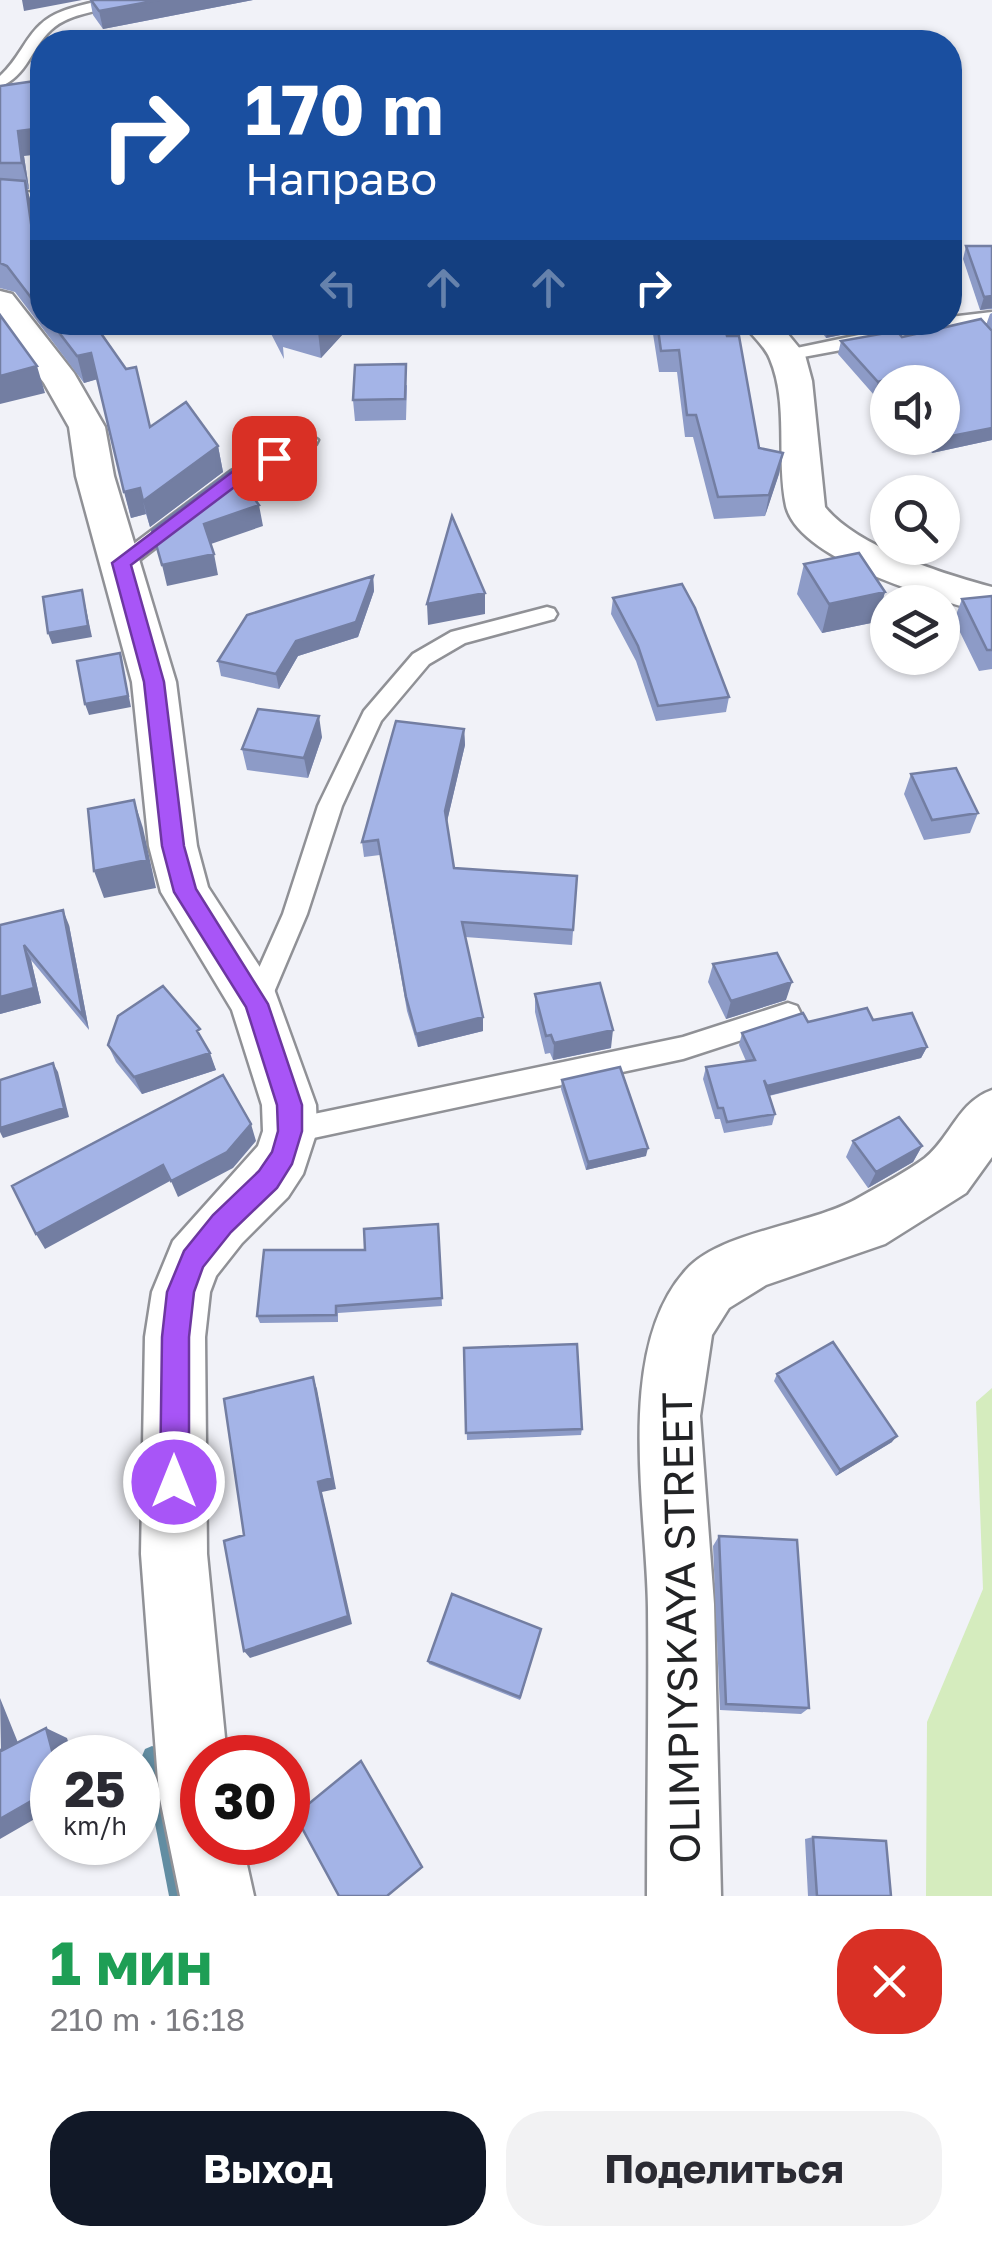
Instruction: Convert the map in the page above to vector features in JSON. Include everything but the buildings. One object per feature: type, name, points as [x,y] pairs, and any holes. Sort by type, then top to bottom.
[{"type":"street","points":[[0,302],[61,381],[88,427],[95,476],[154,682],[173,846],[185,892],[256,1004],[289,1105],[290,1131],[283,1156],[268,1180],[222,1224],[193,1260],[180,1292],[174,1554],[191,1735]]},
{"type":"street","points":[[770,335],[788,356],[806,509],[823,530],[916,580],[992,601]]},
{"type":"street","name":"OLIMPIYSKAYA STREET","points":[[684,1896],[680,1604],[669,1416],[684,1327],[708,1288],[750,1264],[865,1225],[946,1175],[992,1114]]},
{"type":"street","points":[[211,1865],[217,1896]]},
{"type":"lane","points":[[43,30],[66,14],[116,0]]},
{"type":"lane","points":[[0,83],[30,50]]},
{"type":"lane","points":[[22,63],[30,63]]},
{"type":"lane","points":[[0,196],[30,197]]},
{"type":"lane","points":[[962,320],[992,316]]},
{"type":"lane","points":[[788,356],[888,335]]},
{"type":"lane","points":[[122,563],[238,476],[310,440]]},
{"type":"lane","points":[[256,1004],[295,914],[330,806],[372,717],[421,659],[458,638],[547,614]]},
{"type":"lane","points":[[290,1131],[683,1048],[788,1014]]},
{"type":"green space","points":[[992,1388],[992,1896],[926,1896],[927,1722],[983,1589],[976,1402]]},
{"type":"waterway","points":[[160,1797],[179,1896]]},
{"type":"route","points":[[174,1482],[180,1292],[193,1260],[222,1224],[268,1180],[283,1156],[290,1131],[289,1105],[256,1004],[185,892],[173,846],[154,682],[122,563],[238,476],[274,458]]}]
